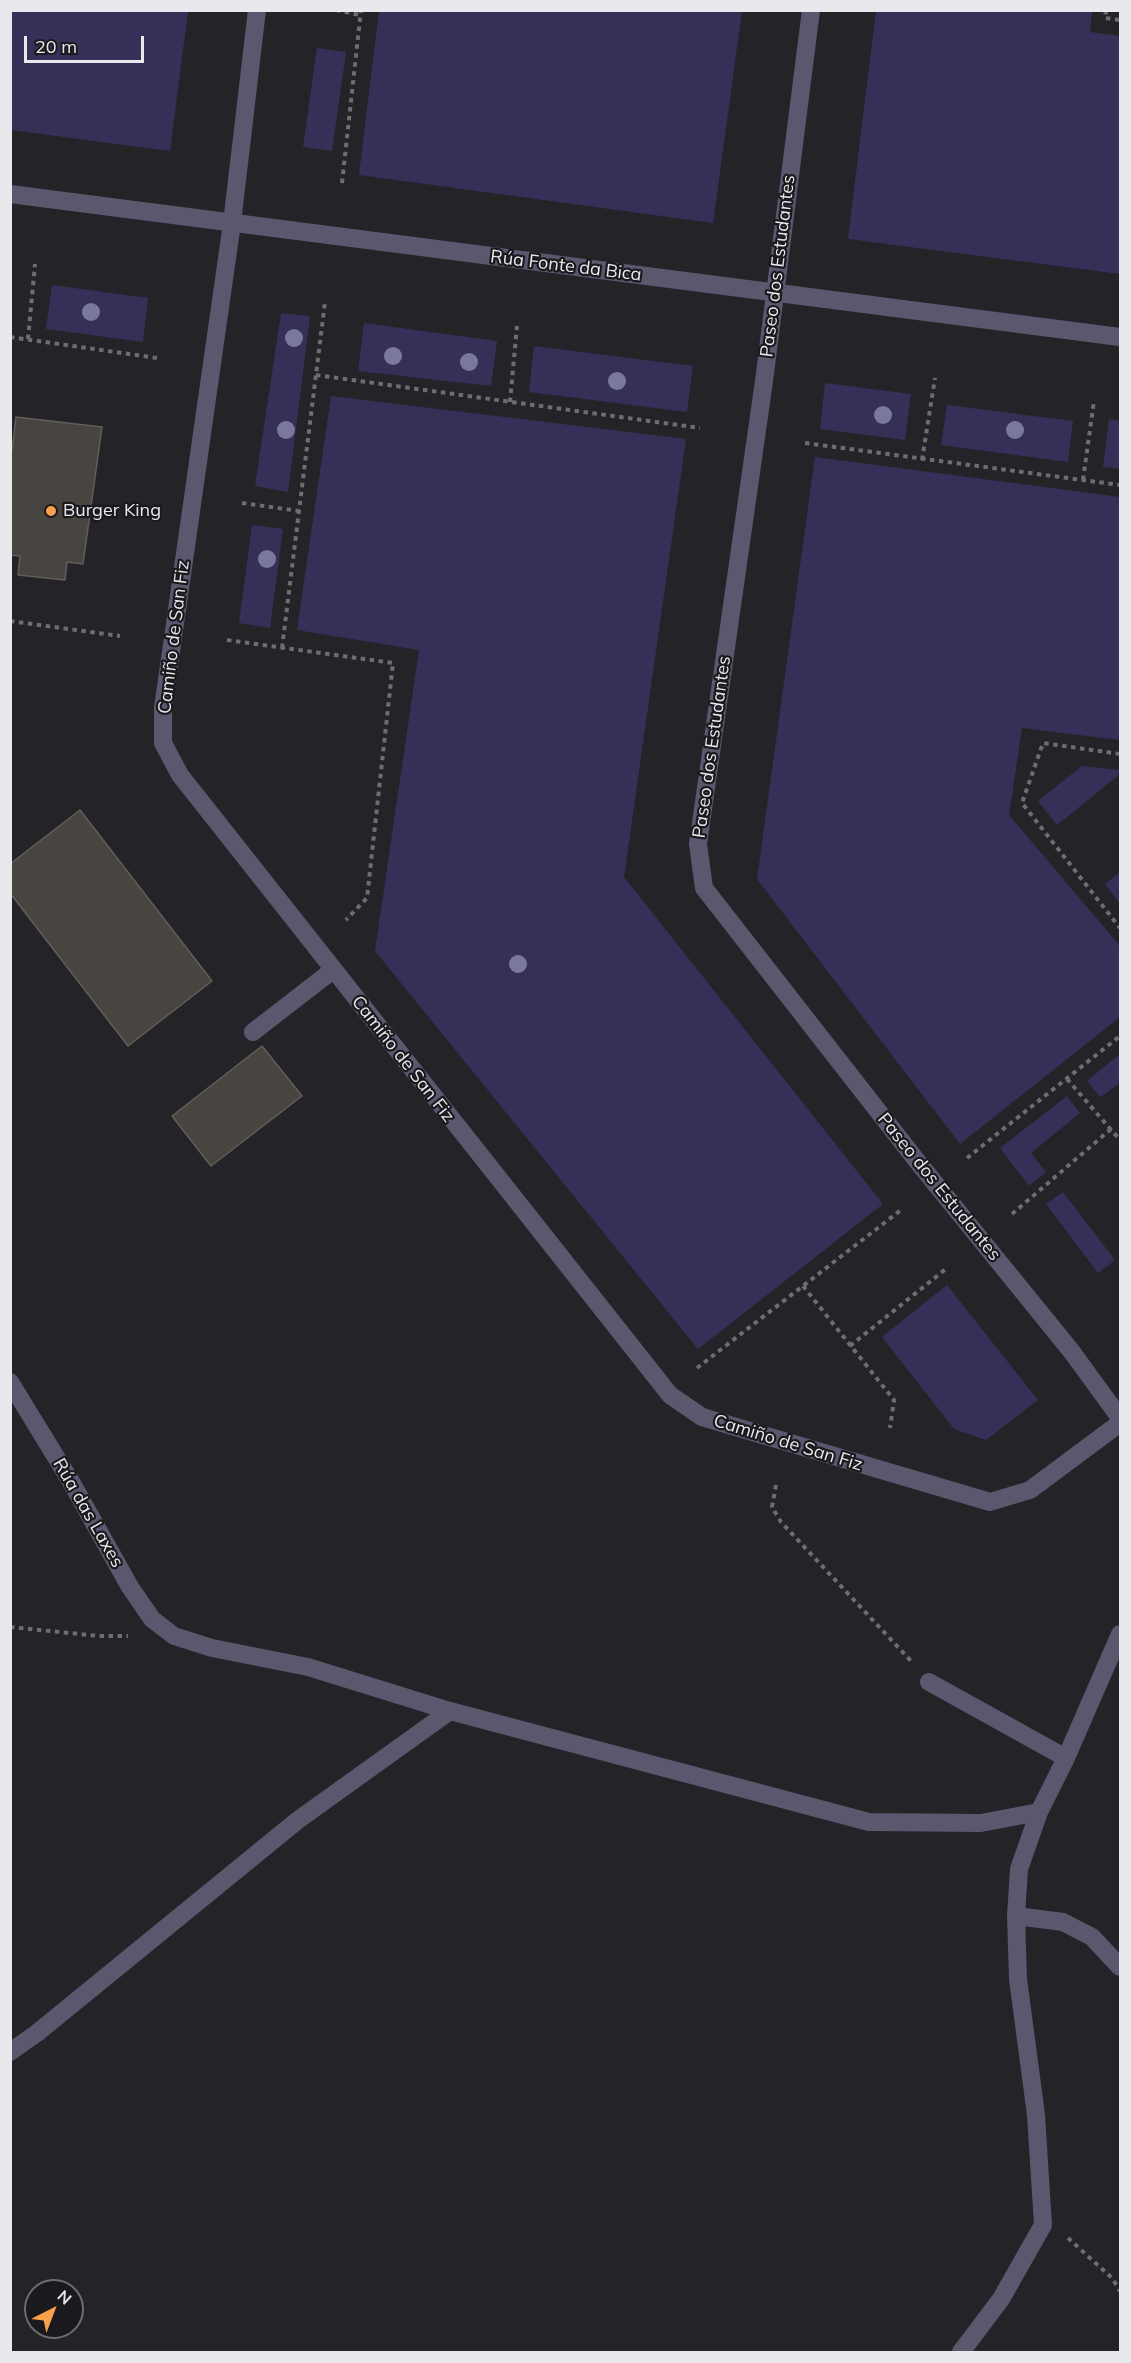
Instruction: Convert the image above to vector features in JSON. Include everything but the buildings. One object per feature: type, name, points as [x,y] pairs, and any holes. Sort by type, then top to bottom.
[{"type":"street","name":"Camiño de San Fiz","points":[[257,10],[232,223],[163,708],[163,743],[180,775],[670,1395],[702,1417],[990,1502],[1030,1490],[1120,1423]]},
{"type":"street","name":"Paseo dos Estudantes","points":[[811,10],[775,292],[698,844],[704,888],[917,1161],[1072,1352],[1120,1418]]},
{"type":"street","name":"Rúa Fonte da Bica","points":[[10,194],[1120,337]]},
{"type":"street","points":[[253,1032],[333,970]]},
{"type":"street","name":"Rúa das Laxes","points":[[10,1382],[70,1480],[130,1587],[152,1619],[174,1636]]},
{"type":"street","points":[[961,2352],[1000,2299],[1043,2225],[1036,2115],[1018,1979],[1016,1916],[1019,1869],[1039,1812],[1066,1758],[1120,1634]]},
{"type":"street","points":[[174,1636],[212,1648],[308,1667],[450,1711],[869,1822],[981,1823],[1039,1812]]},
{"type":"street","points":[[929,1682],[1066,1758]]},
{"type":"street","points":[[10,2052],[37,2033],[298,1820],[450,1711]]},
{"type":"street","points":[[1016,1916],[1063,1922],[1092,1936],[1120,1967]]},
{"type":"path","points":[[336,10],[361,13],[342,183]]},
{"type":"path","points":[[1106,10],[1105,18],[1120,20]]},
{"type":"path","points":[[28,339],[35,264]]},
{"type":"path","points":[[282,648],[326,302]]},
{"type":"path","points":[[510,402],[517,326]]},
{"type":"path","points":[[10,337],[157,358]]},
{"type":"path","points":[[316,375],[700,428]]},
{"type":"path","points":[[922,460],[935,378]]},
{"type":"path","points":[[1083,480],[1094,400]]},
{"type":"path","points":[[805,443],[1120,485]]},
{"type":"path","points":[[242,503],[299,511]]},
{"type":"path","points":[[10,621],[120,636]]},
{"type":"path","points":[[227,640],[393,663],[367,898],[346,920]]},
{"type":"path","points":[[1120,754],[1043,743],[1022,803],[1120,928]]},
{"type":"path","points":[[967,1158],[1120,1036]]},
{"type":"path","points":[[1067,1079],[1120,1140]]},
{"type":"path","points":[[1011,1214],[1111,1129]]},
{"type":"path","points":[[697,1368],[901,1210]]},
{"type":"path","points":[[850,1346],[947,1268]]},
{"type":"path","points":[[803,1286],[894,1400],[890,1428]]},
{"type":"path","points":[[776,1485],[772,1507],[781,1522],[929,1682]]},
{"type":"path","points":[[10,1627],[99,1636],[174,1636]]},
{"type":"path","points":[[1042,2216],[1112,2278],[1120,2291]]},
{"type":"shaded area","points":[[11,10],[188,11],[170,151],[11,130]]},
{"type":"shaded area","points":[[379,11],[742,11],[713,223],[359,175]]},
{"type":"shaded area","points":[[876,11],[1092,11],[1090,32],[1120,36],[1120,274],[848,239]]},
{"type":"shaded area","points":[[317,48],[346,52],[332,151],[303,147]]},
{"type":"shaded area","points":[[52,285],[148,298],[143,342],[46,329]]},
{"type":"shaded area","points":[[281,313],[310,316],[288,492],[255,486]]},
{"type":"shaded area","points":[[364,323],[497,341],[491,386],[358,371]]},
{"type":"shaded area","points":[[534,346],[693,366],[687,412],[529,392]]},
{"type":"shaded area","points":[[825,383],[911,394],[905,440],[820,429]]},
{"type":"shaded area","points":[[331,396],[686,439],[624,877],[883,1204],[698,1349],[375,951],[419,650],[297,630]]},
{"type":"shaded area","points":[[947,405],[1073,421],[1068,462],[941,445]]},
{"type":"shaded area","points":[[1109,419],[1120,421],[1120,469],[1103,467]]},
{"type":"shaded area","points":[[815,457],[1120,497],[1120,740],[1022,728],[1009,815],[1120,946],[1120,1017],[960,1144],[757,879]]},
{"type":"shaded area","points":[[252,525],[283,529],[270,628],[239,623]]},
{"type":"shaded area","points":[[1082,766],[1120,770],[1120,774],[1057,825],[1038,801]]},
{"type":"shaded area","points":[[1120,872],[1120,904],[1105,884]]},
{"type":"shaded area","points":[[1120,1054],[1120,1086],[1119,1084],[1100,1097],[1087,1081]]},
{"type":"shaded area","points":[[1067,1096],[1080,1113],[1031,1153],[1046,1172],[1029,1186],[1000,1148]]},
{"type":"shaded area","points":[[1063,1192],[1115,1260],[1098,1273],[1046,1204]]},
{"type":"shaded area","points":[[947,1285],[1038,1400],[986,1440],[954,1429],[882,1337]]},
{"type":"place","name":"Burger King","points":[[51,511]]}]
